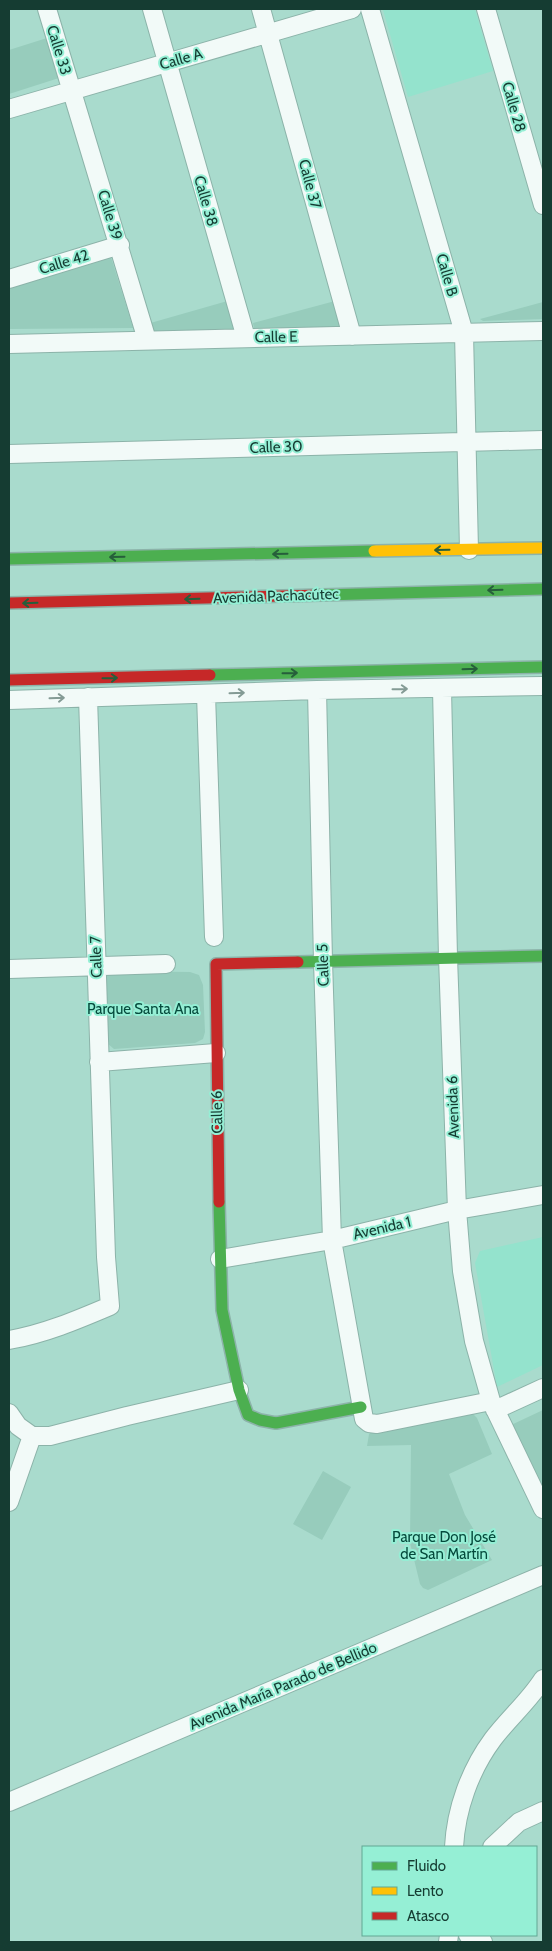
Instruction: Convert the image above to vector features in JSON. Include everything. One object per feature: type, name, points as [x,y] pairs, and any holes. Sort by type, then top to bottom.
[{"type":"street","name":"Calle 33","points":[[46,9],[72,90]]},
{"type":"street","name":"Calle 38","points":[[152,9],[246,338]]},
{"type":"street","name":"Calle 37","points":[[261,9],[352,336]]},
{"type":"street","name":"Calle A","points":[[9,109],[352,9]]},
{"type":"street","name":"Calle B","points":[[370,9],[464,333],[469,550]]},
{"type":"street","name":"Calle 28","points":[[486,9],[543,205]]},
{"type":"street","name":"Calle 39","points":[[72,90],[147,340]]},
{"type":"street","name":"Calle 42","points":[[9,279],[120,245]]},
{"type":"street","name":"Calle E","points":[[9,344],[543,331]]},
{"type":"street","name":"Calle 30","points":[[9,454],[543,440]]},
{"type":"street","points":[[9,559],[543,548]]},
{"type":"street","name":"Avenida Pachacútec","points":[[9,604],[543,589]]},
{"type":"street","points":[[9,680],[543,667]]},
{"type":"street","points":[[9,700],[317,690],[543,686]]},
{"type":"street","name":"Avenida 6","points":[[442,688],[448,957],[457,1210],[462,1271],[474,1341],[493,1406],[543,1509]]},
{"type":"street","name":"Calle 5","points":[[317,690],[332,1240],[361,1406]]},
{"type":"street","points":[[206,694],[214,937]]},
{"type":"street","name":"Calle 7","points":[[9,1340],[62,1326],[110,1306],[106,1256],[88,698]]},
{"type":"street","points":[[323,961],[543,956]]},
{"type":"street","name":"Calle 6","points":[[323,961],[216,964],[216,1053],[222,1310],[239,1390],[248,1415],[260,1420],[276,1423],[361,1406]]},
{"type":"street","points":[[9,969],[166,964]]},
{"type":"street","points":[[99,1062],[216,1053]]},
{"type":"street","name":"Avenida 1","points":[[220,1259],[332,1240],[457,1210],[543,1195]]},
{"type":"street","points":[[361,1406],[364,1419],[369,1423],[377,1424],[493,1406],[543,1388]]},
{"type":"street","points":[[9,1413],[18,1426],[32,1436],[50,1436],[239,1390]]},
{"type":"street","points":[[10,1495],[32,1436]]},
{"type":"street","name":"Avenida María Parado de Bellido","points":[[13,1798],[543,1575]]},
{"type":"street","points":[[454,1846],[462,1800],[476,1768],[493,1739],[543,1679]]},
{"type":"street","points":[[493,1846],[519,1822],[543,1811]]},
{"type":"street","points":[[470,1936],[483,1942]]},
{"type":"shaded area","points":[[475,9],[493,71],[408,97],[383,10]]},
{"type":"shaded area","points":[[543,1237],[543,1365],[497,1387],[475,1263],[480,1251]]},
{"type":"green space","points":[[47,38],[59,78],[9,94],[9,50]]},
{"type":"green space","points":[[110,254],[133,328],[9,329],[9,284]]},
{"type":"green space","points":[[231,300],[239,332],[149,335],[147,324]]},
{"type":"green space","points":[[335,301],[342,330],[255,333],[253,323]]},
{"type":"green space","points":[[543,302],[543,319],[483,321],[480,319]]},
{"type":"green space","name":"Parque Santa Ana","points":[[110,971],[190,972],[199,975],[203,985],[205,1032],[203,1039],[195,1043],[114,1049],[107,1043],[106,974]]},
{"type":"green space","points":[[543,1410],[543,1497],[509,1426]]},
{"type":"green space","name":"Parque Don José de San Martín","points":[[473,1414],[477,1418],[492,1454],[449,1474],[465,1515],[492,1560],[428,1590],[420,1584],[410,1543],[411,1445],[367,1446],[369,1434],[373,1431]]},
{"type":"green space","points":[[323,1471],[351,1487],[322,1540],[293,1524]]},
{"type":"traffic: fast","points":[[9,559],[374,551]]},
{"type":"traffic: fast","points":[[322,595],[543,589]]},
{"type":"traffic: fast","points":[[210,675],[543,667]]},
{"type":"traffic: fast","points":[[298,962],[543,956]]},
{"type":"traffic: fast","points":[[219,1202],[222,1310],[239,1390],[248,1415],[260,1420],[276,1423],[361,1407]]},
{"type":"traffic: slow","points":[[374,551],[543,548]]},
{"type":"traffic: jam","points":[[9,603],[322,595]]},
{"type":"traffic: jam","points":[[9,680],[210,675]]},
{"type":"traffic: jam","points":[[219,1202],[216,964],[298,962]]}]
